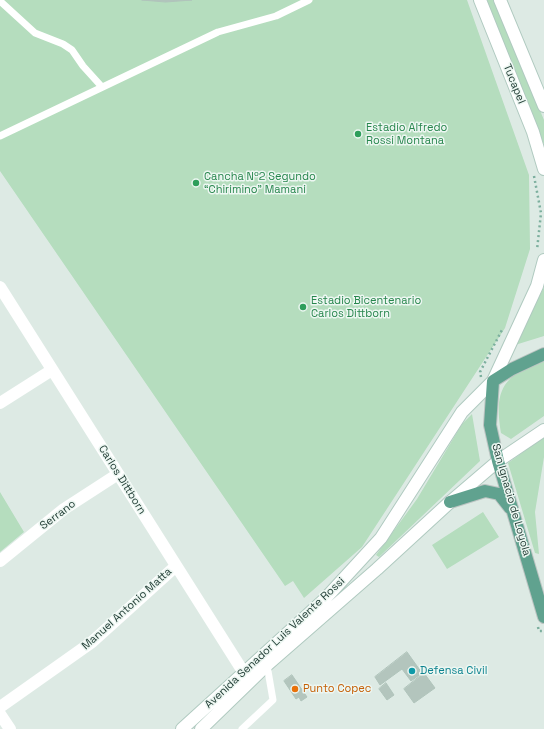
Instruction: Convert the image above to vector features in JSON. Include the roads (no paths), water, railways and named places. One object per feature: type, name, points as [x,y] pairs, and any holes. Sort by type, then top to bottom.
[{"type":"main road","name":"Tucapel","points":[[480,0],[533,132],[544,168]]},
{"type":"main road","name":"Tucapel","points":[[500,0],[541,89],[544,106]]},
{"type":"main road","points":[[493,381],[537,286],[544,260]]},
{"type":"main road","name":"Carlos Dittborn","points":[[0,287],[244,673]]},
{"type":"main road","points":[[493,381],[512,369],[544,354]]},
{"type":"main road","points":[[0,403],[52,370]]},
{"type":"main road","name":"San Ignacio de Loyola","points":[[493,381],[490,425],[498,461],[516,516],[544,617]]},
{"type":"main road","name":"Avenida Senador Luis Valente Rossi","points":[[182,729],[324,600],[381,538],[462,412],[493,381]]},
{"type":"main road","name":"Avenida Senador Luis Valente Rossi","points":[[201,729],[267,665],[377,569],[450,502],[498,461],[544,430]]},
{"type":"main road","name":"Serrano","points":[[0,561],[64,509],[118,474]]},
{"type":"main road","points":[[450,502],[485,491],[499,494],[516,516]]},
{"type":"main road","name":"Manuel Antonio Matta","points":[[0,708],[92,642],[176,566]]},
{"type":"main road","points":[[0,714],[10,729]]},
{"type":"lane","points":[[0,136],[218,32],[276,16],[309,0]]},
{"type":"lane","points":[[0,1],[35,33],[63,44],[72,50],[82,66],[102,87]]},
{"type":"lane","points":[[242,729],[273,700],[267,665]]},
{"type":"place","name":"Estadio Alfredo Rossi Montana","points":[[358,134]]},
{"type":"place","name":"Cancha Nº2 Segundo “Chirimino” Mamani","points":[[196,183]]},
{"type":"place","name":"Estadio Bicentenario Carlos Dittborn","points":[[303,307]]},
{"type":"place","name":"Defensa Civil","points":[[412,671]]},
{"type":"place","name":"Punto Copec","points":[[295,689]]}]
